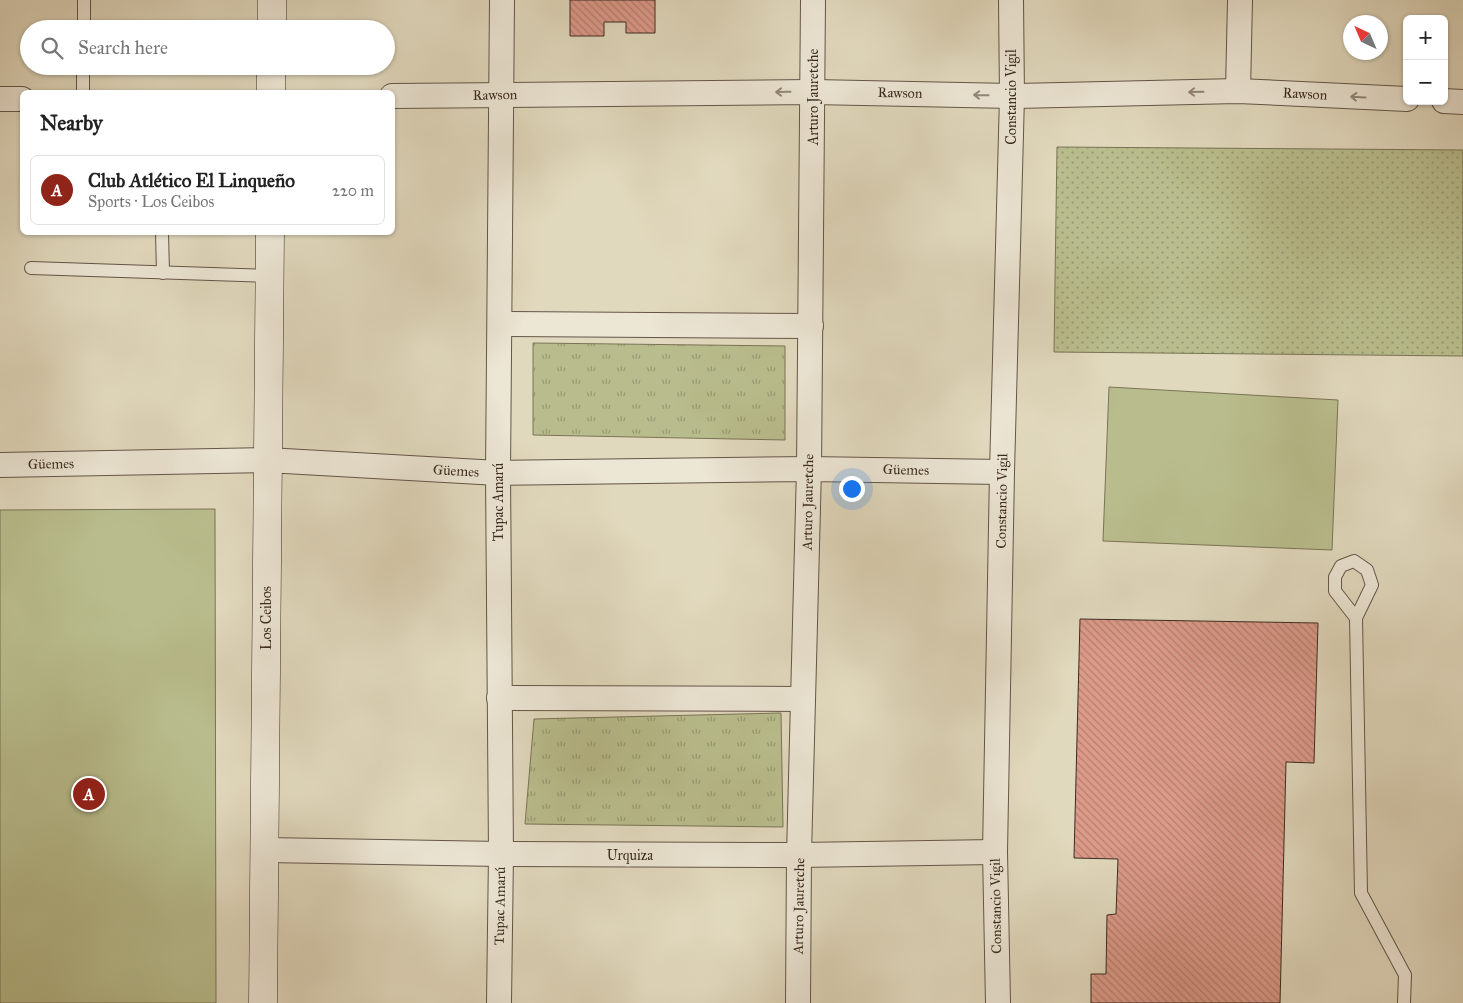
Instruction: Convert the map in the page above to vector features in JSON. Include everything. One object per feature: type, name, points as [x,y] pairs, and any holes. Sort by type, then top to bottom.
[{"type":"street","points":[[272,0],[272,20]]},
{"type":"street","name":"Tupac Amarú","points":[[499,1003],[501,854],[498,473],[502,0]]},
{"type":"street","name":"Arturo Jauretche","points":[[798,1003],[809,468],[813,0]]},
{"type":"street","name":"Constancio Vigil","points":[[998,1003],[995,852],[1002,472],[1012,96],[1011,0]]},
{"type":"street","points":[[1238,91],[1240,0]]},
{"type":"street","points":[[271,75],[271,90]]},
{"type":"street","name":"Rawson","points":[[395,96],[813,92],[1012,96],[1238,91],[1403,99]]},
{"type":"street","points":[[0,99],[20,99]]},
{"type":"street","points":[[1448,101],[1463,102]]},
{"type":"street","name":"Los Ceibos","points":[[263,1003],[270,235]]},
{"type":"street","points":[[500,324],[811,326]]},
{"type":"street","name":"Güemes","points":[[0,465],[267,460],[498,473],[809,468],[1002,472]]},
{"type":"street","points":[[499,698],[803,699]]},
{"type":"street","name":"Urquiza","points":[[265,850],[501,854],[800,855],[995,852]]},
{"type":"lane","points":[[84,0],[84,20]]},
{"type":"lane","points":[[83,90],[84,75]]},
{"type":"lane","points":[[162,235],[163,272]]},
{"type":"lane","points":[[31,268],[269,276]]},
{"type":"lane","points":[[1356,618],[1362,893],[1405,975],[1404,1003]]},
{"type":"green space","points":[[1057,147],[1463,150],[1463,356],[1054,352]]},
{"type":"green space","points":[[533,343],[785,346],[785,440],[533,435]]},
{"type":"green space","points":[[1109,387],[1338,400],[1332,550],[1103,541]]},
{"type":"green space","points":[[215,509],[216,1003],[0,1003],[0,510]]},
{"type":"green space","points":[[781,713],[783,827],[525,824],[534,719]]},
{"type":"building","points":[[570,0],[655,0],[655,33],[626,33],[626,22],[604,22],[604,36],[570,36]]},
{"type":"building","points":[[1080,619],[1318,623],[1314,763],[1286,762],[1280,1003],[1091,1003],[1091,974],[1106,974],[1107,915],[1116,914],[1118,859],[1074,858]]},
{"type":"place","name":"Club Atlético El Linqueño","points":[[89,794]]}]
